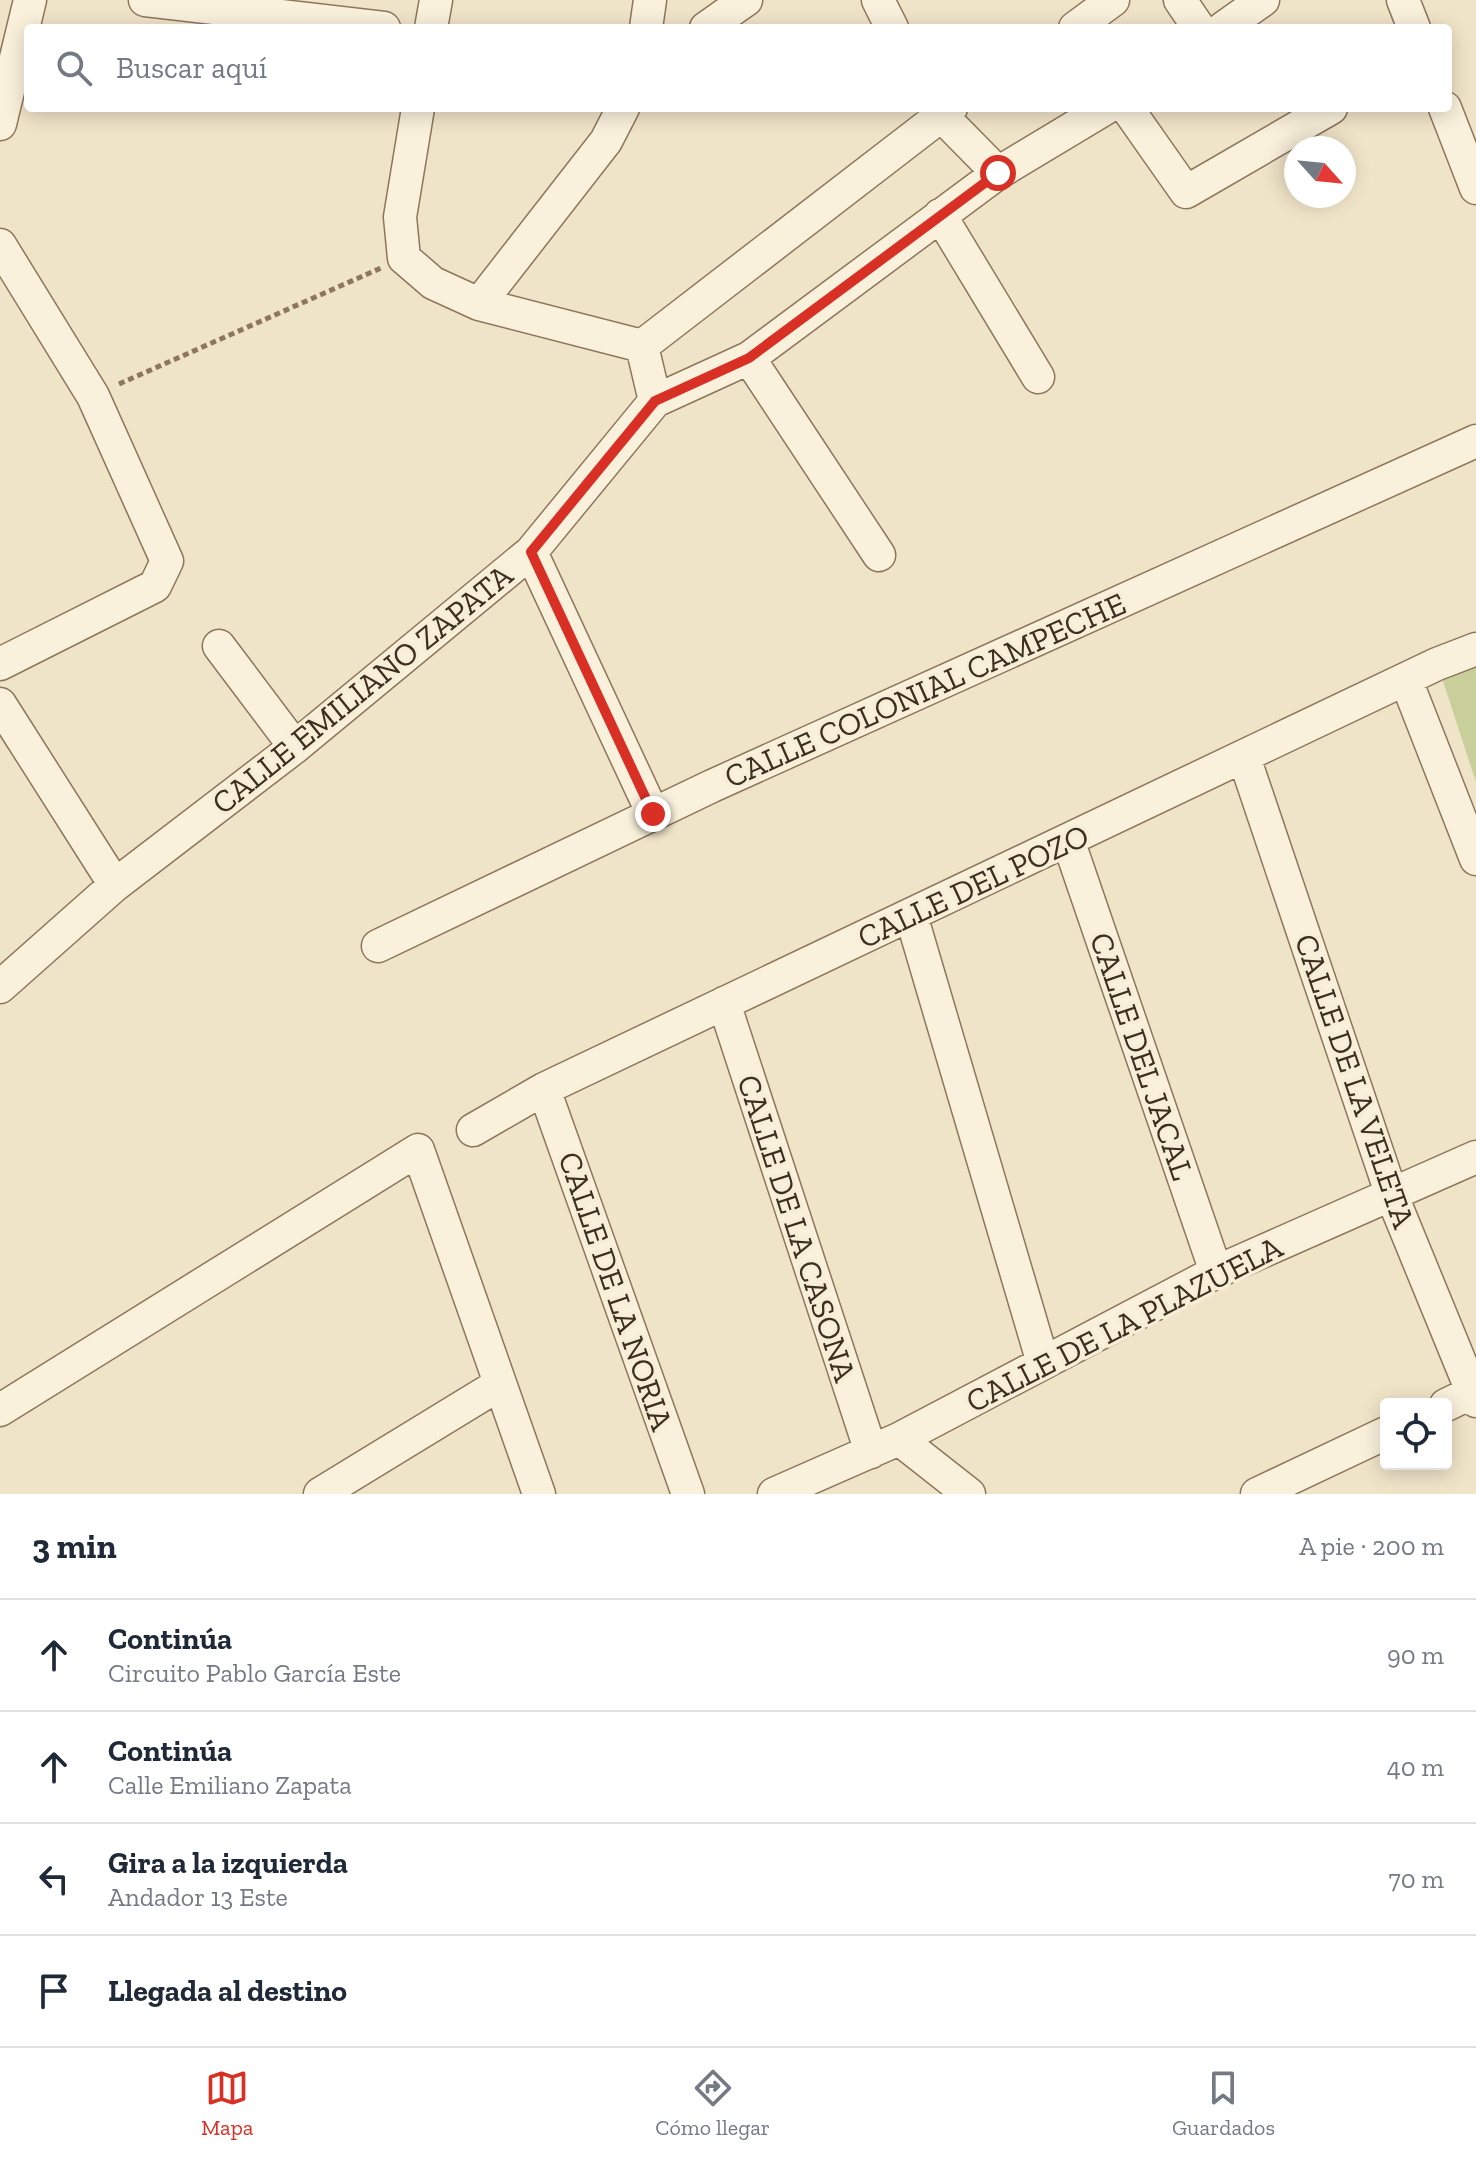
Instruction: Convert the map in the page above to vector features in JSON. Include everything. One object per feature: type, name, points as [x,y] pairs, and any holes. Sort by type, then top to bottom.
[{"type":"street","points":[[24,24],[30,0]]},
{"type":"street","points":[[145,0],[350,24]]},
{"type":"street","points":[[432,24],[436,0]]},
{"type":"street","points":[[647,24],[650,0]]},
{"type":"street","points":[[712,24],[746,0]]},
{"type":"street","points":[[878,0],[890,24]]},
{"type":"street","points":[[1080,24],[1113,0]]},
{"type":"street","points":[[1180,0],[1196,24]]},
{"type":"street","points":[[1229,24],[1263,0]]},
{"type":"street","points":[[1403,0],[1412,24]]},
{"type":"street","points":[[0,124],[24,25]]},
{"type":"street","points":[[417,112],[400,217],[404,258],[433,283],[479,304],[642,346]]},
{"type":"street","points":[[479,304],[606,141],[621,112]]},
{"type":"street","points":[[642,346],[940,112]]},
{"type":"street","points":[[942,112],[998,173]]},
{"type":"street","points":[[642,346],[655,401],[749,358],[998,173],[1099,112]]},
{"type":"street","points":[[1130,112],[1186,192],[1324,112]]},
{"type":"street","points":[[1447,112],[1476,188]]},
{"type":"street","points":[[940,215],[1038,377]]},
{"type":"street","points":[[0,245],[93,396],[167,561],[155,586],[0,664]]},
{"type":"street","points":[[749,358],[879,555]]},
{"type":"street","name":"CALLE EMILIANO ZAPATA","points":[[0,987],[115,885],[295,747],[531,552],[655,401]]},
{"type":"street","name":"CALLE COLONIAL CAMPECHE","points":[[378,946],[653,814],[1476,441]]},
{"type":"street","points":[[531,552],[653,814]]},
{"type":"street","points":[[219,646],[295,747]]},
{"type":"street","name":"CALLE DEL POZO","points":[[473,1130],[544,1089],[1476,649]]},
{"type":"street","points":[[1406,680],[1476,859]]},
{"type":"street","points":[[0,704],[115,885]]},
{"type":"street","name":"CALLE DE LA VELETA","points":[[1244,757],[1392,1196],[1465,1399]]},
{"type":"street","name":"CALLE DEL JACAL","points":[[1068,840],[1216,1272]]},
{"type":"street","points":[[911,915],[1043,1363]]},
{"type":"street","name":"CALLE DE LA CASONA","points":[[724,1003],[885,1445]]},
{"type":"street","name":"CALLE DE LA NORIA","points":[[544,1089],[688,1494]]},
{"type":"street","points":[[0,1410],[418,1150],[539,1494]]},
{"type":"street","name":"CALLE DE LA PLAZUELA","points":[[774,1494],[885,1445],[1216,1272],[1476,1157]]},
{"type":"street","points":[[320,1494],[500,1384]]},
{"type":"street","points":[[1257,1494],[1380,1436]]},
{"type":"street","points":[[885,1445],[969,1494]]},
{"type":"path","points":[[93,396],[404,258]]},
{"type":"green space","points":[[1476,655],[1476,782],[1439,669]]},
{"type":"route","points":[[653,814],[531,552],[655,401],[749,358],[998,173]]}]
